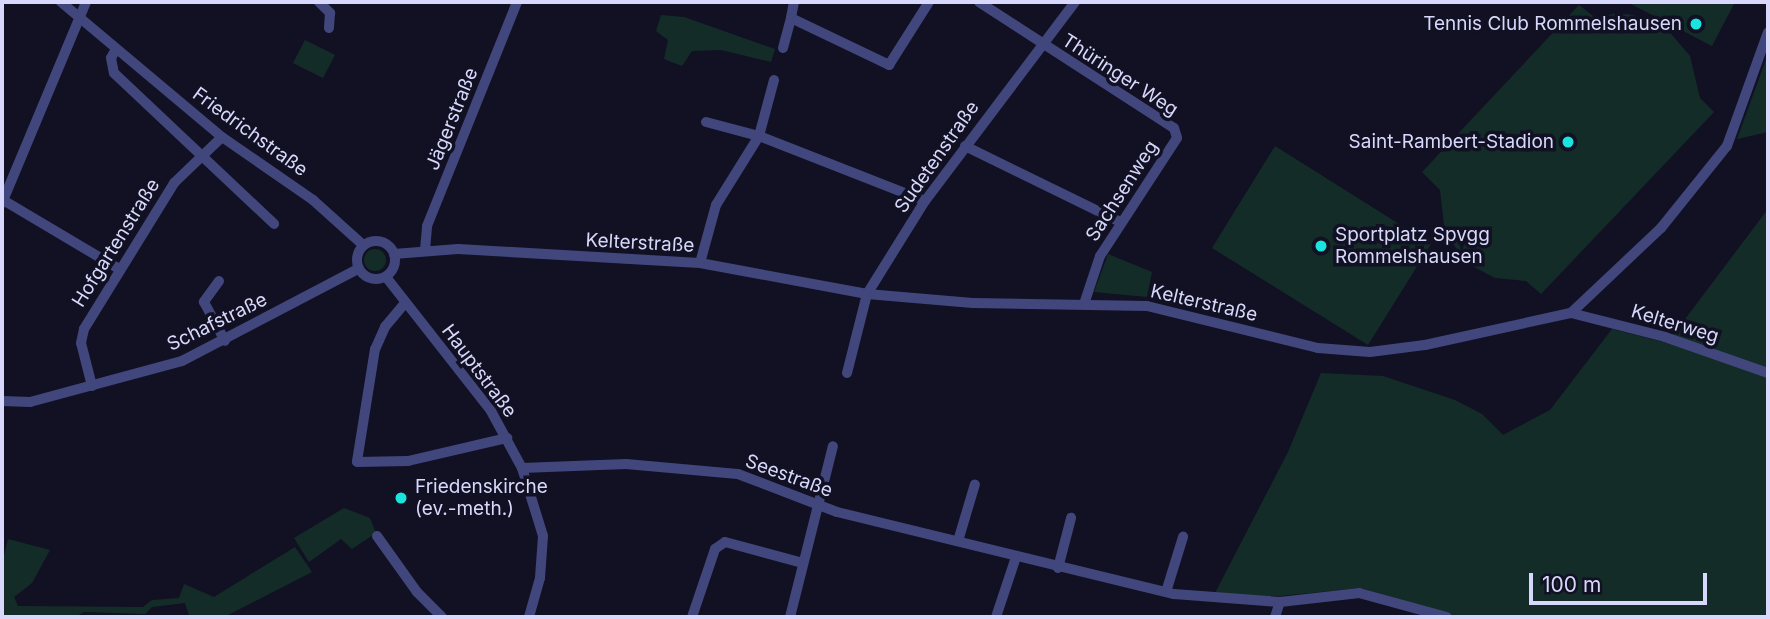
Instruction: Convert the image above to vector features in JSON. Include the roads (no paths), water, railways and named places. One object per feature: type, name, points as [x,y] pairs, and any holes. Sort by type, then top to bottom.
[{"type":"street","name":"Friedrichstraße","points":[[61,2],[77,19],[222,137],[313,200],[363,245]]},
{"type":"street","points":[[86,2],[2,201],[119,269]]},
{"type":"street","points":[[319,2],[330,13],[329,28]]},
{"type":"street","name":"Jägerstraße","points":[[425,250],[427,226],[517,2]]},
{"type":"street","points":[[783,48],[794,2]]},
{"type":"street","points":[[791,18],[889,65],[929,2]]},
{"type":"street","points":[[979,2],[1040,44]]},
{"type":"street","name":"Sudetenstraße","points":[[847,373],[867,294],[925,201],[1040,44],[1075,2]]},
{"type":"street","points":[[1571,313],[1661,229],[1702,182],[1727,146],[1768,32]]},
{"type":"street","name":"Thüringer Weg","points":[[1040,44],[1174,128],[1177,138]]},
{"type":"street","name":"Friedrichstraße","points":[[116,49],[110,64],[114,73],[274,224]]},
{"type":"street","points":[[700,263],[716,205],[759,136],[774,80]]},
{"type":"street","points":[[706,122],[759,136],[925,201]]},
{"type":"street","name":"Hofgartenstraße","points":[[92,386],[81,343],[83,329],[174,183],[222,137]]},
{"type":"street","name":"Sachsenweg","points":[[1084,304],[1100,256],[1177,138]]},
{"type":"street","points":[[965,146],[1120,222]]},
{"type":"street","points":[[383,243],[394,254],[393,268],[386,277],[369,278],[358,269],[356,259],[363,245],[383,243]]},
{"type":"street","name":"Kelterstraße","points":[[394,254],[425,250],[700,263],[867,294],[973,303],[1147,306],[1318,348],[1370,352],[1571,313]]},
{"type":"street","name":"Schafstraße","points":[[2,401],[30,402],[182,361],[225,341],[358,269]]},
{"type":"street","name":"Hauptstraße","points":[[386,277],[508,439],[522,468],[543,537],[540,578],[529,617]]},
{"type":"street","points":[[219,281],[204,302],[225,341]]},
{"type":"street","points":[[405,303],[384,327],[375,349],[354,457],[357,463],[408,461],[508,439]]},
{"type":"street","name":"Kelterweg","points":[[1571,313],[1665,337],[1768,373]]},
{"type":"street","points":[[790,617],[833,446]]},
{"type":"street","name":"Seestraße","points":[[522,468],[626,464],[738,474],[819,506],[1058,568],[1166,592],[1280,602],[1359,593],[1447,617]]},
{"type":"street","points":[[958,541],[975,484]]},
{"type":"street","points":[[1058,568],[1072,518]]},
{"type":"street","points":[[377,536],[417,592],[442,617]]},
{"type":"street","points":[[1166,592],[1183,537]]},
{"type":"street","points":[[692,617],[715,549],[725,542],[803,564]]},
{"type":"street","points":[[996,617],[1016,557]]},
{"type":"street","points":[[1275,617],[1280,602]]},
{"type":"place","name":"Tennis Club Rommelshausen","points":[[1696,24]]},
{"type":"place","name":"Saint-Rambert-Stadion","points":[[1568,142]]},
{"type":"place","name":"Sportplatz Spvgg Rommelshausen","points":[[1321,246]]},
{"type":"place","name":"Friedenskirche (ev.-meth.)","points":[[401,498]]}]
